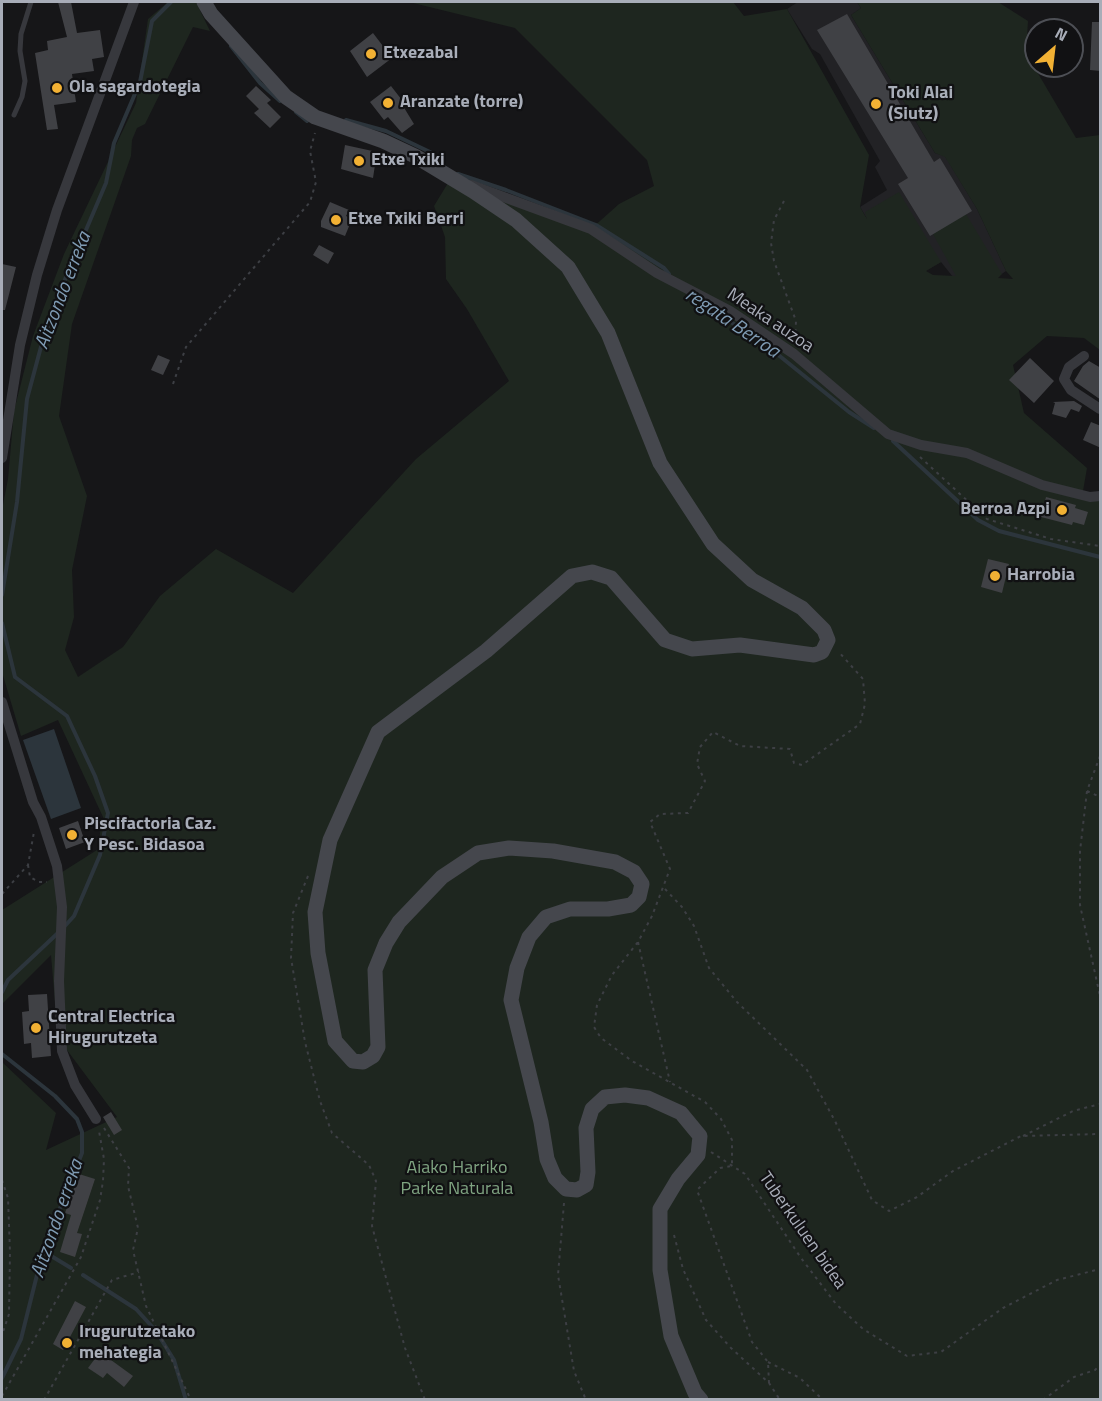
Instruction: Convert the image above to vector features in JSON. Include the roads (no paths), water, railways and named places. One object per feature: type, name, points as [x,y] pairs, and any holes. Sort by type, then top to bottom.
[{"type":"street","points":[[2,458],[20,345],[37,276],[57,210],[134,2]]},
{"type":"street","points":[[204,2],[211,14],[286,98],[323,120],[383,141],[451,178],[516,220],[568,267],[608,333],[660,463],[713,544],[752,580],[802,608],[824,630],[828,640],[822,652],[814,655],[740,645],[692,649],[665,640],[611,578],[592,572],[572,576],[486,651],[378,732],[330,840],[315,912],[318,953],[335,1041],[352,1061],[363,1062],[374,1056],[378,1047],[375,969],[399,922],[442,877],[478,853],[508,848],[553,851],[615,862],[634,872],[642,884],[639,897],[631,905],[608,909],[570,909],[546,917],[529,937],[517,968],[511,1000],[523,1059],[541,1122],[547,1159],[555,1178],[566,1189],[577,1190],[586,1185],[588,1172],[586,1128],[592,1109],[605,1097],[625,1095],[648,1098],[681,1113],[700,1136],[701,1146],[698,1155],[678,1179],[660,1209],[660,1260],[671,1336],[700,1400]]},
{"type":"street","name":"Meaka auzoa","points":[[451,178],[523,202],[591,229],[657,273],[730,311],[794,354],[888,434],[921,446],[967,453],[1042,485],[1090,496],[1101,496]]},
{"type":"street","points":[[1084,356],[1069,367],[1064,379],[1071,390],[1101,410]]},
{"type":"street","points":[[2,702],[33,802],[52,846],[60,887],[62,1051],[75,1085],[96,1119]]},
{"type":"lane","points":[[14,115],[22,97],[25,81],[20,51],[21,34],[30,2]]},
{"type":"waterway","name":"Aitzondo erreka","points":[[2,595],[17,502],[27,399],[42,343],[66,277],[106,183],[114,143],[140,82],[152,21],[171,2]]},
{"type":"waterway","points":[[231,46],[260,83],[280,101]]},
{"type":"waterway","points":[[296,112],[307,121]]},
{"type":"waterway","name":"regata Berroa","points":[[346,120],[386,131],[432,153],[444,166]]},
{"type":"waterway","name":"regata Berroa","points":[[458,174],[596,225],[664,268],[669,274]]},
{"type":"waterway","name":"regata Berroa","points":[[688,294],[766,345],[849,412],[874,428]]},
{"type":"waterway","name":"regata Berroa","points":[[893,441],[978,520],[999,531],[1100,557]]},
{"type":"waterway","name":"Aitzondo erreka","points":[[2,623],[15,677],[67,716],[95,776],[108,813],[100,855],[74,916],[64,927]]},
{"type":"waterway","name":"Aitzondo erreka","points":[[2,992],[8,980],[59,932]]},
{"type":"waterway","name":"Aitzondo erreka","points":[[2,1054],[55,1096],[77,1119],[82,1132],[82,1153],[43,1251],[21,1339],[2,1378]]},
{"type":"waterway","points":[[43,1251],[71,1268]]},
{"type":"waterway","points":[[83,1275],[136,1309],[156,1331],[174,1360],[186,1400]]},
{"type":"place","name":"Etxezabal","points":[[371,54]]},
{"type":"place","name":"Ola sagardotegia","points":[[57,88]]},
{"type":"place","name":"Aranzate (torre)","points":[[388,103]]},
{"type":"place","name":"Toki Alai (Siutz)","points":[[876,104]]},
{"type":"place","name":"Etxe Txiki","points":[[359,161]]},
{"type":"place","name":"Etxe Txiki Berri","points":[[336,220]]},
{"type":"place","name":"Berroa Azpi","points":[[1062,510]]},
{"type":"place","name":"Harrobia","points":[[995,576]]},
{"type":"place","name":"Piscifactoria Caz. Y Pesc. Bidasoa","points":[[72,835]]},
{"type":"place","name":"Central Electrica Hirugurutzeta","points":[[36,1028]]},
{"type":"place","name":"Irugurutzetako mehategia","points":[[67,1343]]},
{"type":"park label","name":"Aiako Harriko Parke Naturala","points":[[457,1179]]}]
